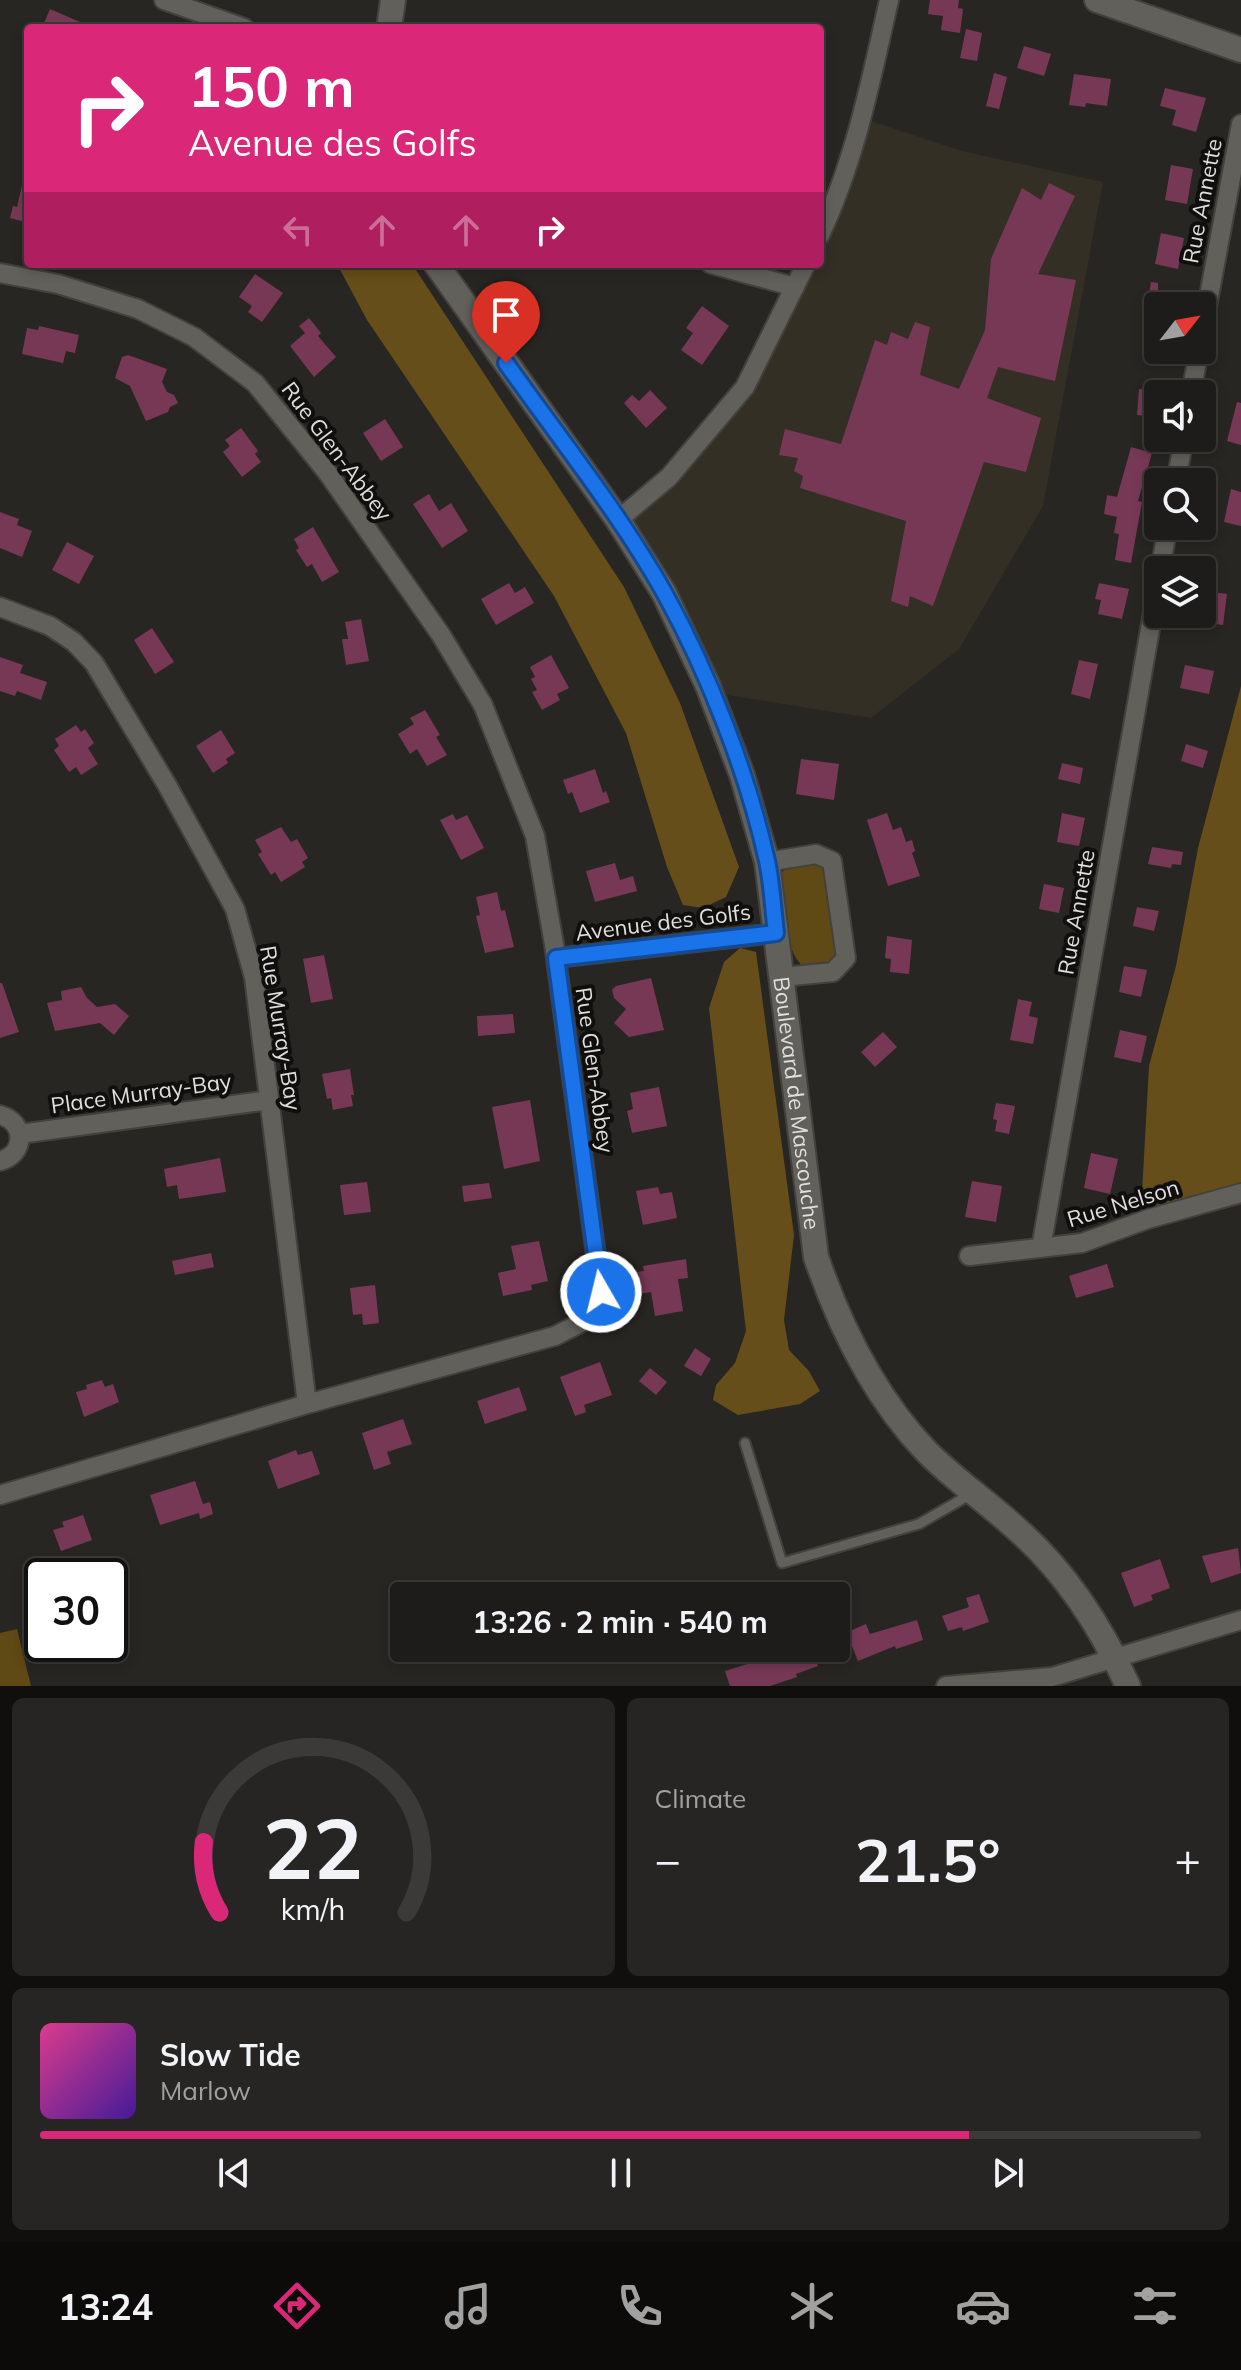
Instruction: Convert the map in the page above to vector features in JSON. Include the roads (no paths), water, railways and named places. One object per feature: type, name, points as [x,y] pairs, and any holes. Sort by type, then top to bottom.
[{"type":"street","points":[[164,0],[233,24]]},
{"type":"street","points":[[390,24],[393,0]]},
{"type":"street","points":[[824,227],[853,151],[889,0]]},
{"type":"street","points":[[1097,0],[1241,50]]},
{"type":"street","name":"Rue Annette","points":[[1210,292],[1241,124]]},
{"type":"street","name":"Boulevard de Mascouche","points":[[439,268],[618,520],[664,593],[695,655],[742,775],[767,862],[816,1257],[833,1306],[856,1350],[899,1418],[925,1450],[1024,1535],[1062,1576],[1116,1659],[1128,1686]]},
{"type":"street","points":[[726,268],[795,287]]},
{"type":"street","points":[[618,520],[669,477],[745,387],[804,268]]},
{"type":"street","name":"Rue Glen-Abbey","points":[[0,273],[58,284],[138,309],[194,337],[255,383],[327,472],[441,635],[483,705],[535,836],[556,958],[601,1292],[592,1317],[555,1336],[307,1404],[0,1495]]},
{"type":"street","name":"Rue Murray-Bay","points":[[0,607],[50,626],[74,642],[94,663],[167,785],[235,909],[254,977],[307,1404]]},
{"type":"street","name":"Rue Annette","points":[[1041,1248],[1150,628]]},
{"type":"street","points":[[767,862],[816,854],[832,861],[846,958],[833,972],[782,977]]},
{"type":"street","name":"Avenue des Golfs","points":[[556,958],[776,933]]},
{"type":"street","name":"Place Murray-Bay","points":[[20,1134],[269,1100]]},
{"type":"street","points":[[0,1115],[12,1120],[20,1134],[12,1156],[0,1161]]},
{"type":"street","name":"Rue Nelson","points":[[969,1256],[1082,1243],[1148,1219],[1241,1193]]},
{"type":"street","points":[[946,1686],[995,1680],[1031,1680],[1116,1659],[1241,1620]]},
{"type":"lane","points":[[745,1443],[782,1563],[919,1524],[974,1492]]}]
